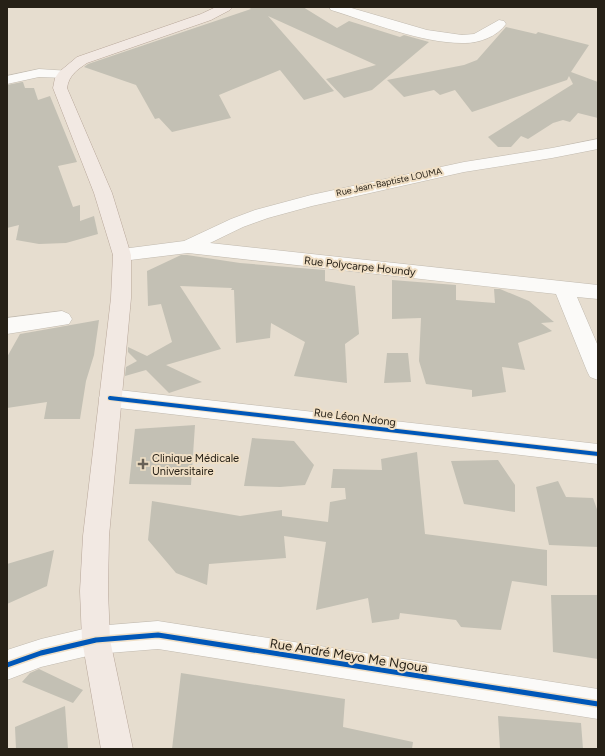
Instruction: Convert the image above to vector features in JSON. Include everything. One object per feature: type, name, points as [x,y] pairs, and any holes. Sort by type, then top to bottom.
[{"type":"main road","points":[[117,749],[96,640],[94,592],[96,536],[121,298],[122,255],[103,193],[60,88],[61,79],[68,69],[82,60],[206,17],[226,7]]},
{"type":"street","points":[[335,7],[380,21],[447,38],[474,38],[499,24]]},
{"type":"street","points":[[7,80],[39,73],[65,74]]},
{"type":"street","name":"Rue Jean-Baptiste LOUMA","points":[[188,247],[236,223],[309,199],[452,169],[598,144]]},
{"type":"street","name":"Rue Polycarpe Houndy","points":[[122,255],[188,247],[598,292]]},
{"type":"street","points":[[563,288],[598,371]]},
{"type":"street","points":[[7,326],[62,319]]},
{"type":"street","name":"Rue Léon Ndong","points":[[110,398],[598,454]]},
{"type":"street","name":"Rue André Meyo Me Ngoua","points":[[7,665],[41,653],[96,640],[158,635],[598,704]]},
{"type":"building","points":[[248,7],[303,7],[337,28],[349,21],[400,37],[404,35],[429,42],[372,90],[344,98],[326,79],[376,65],[268,16],[334,91],[304,100],[280,70],[219,95],[231,118],[172,132],[159,118],[155,119],[136,85],[84,67],[88,64],[251,9]]},
{"type":"building","points":[[506,27],[536,34],[538,32],[589,45],[571,72],[598,82],[598,118],[578,113],[570,122],[563,120],[553,123],[528,139],[521,136],[511,147],[498,147],[488,137],[573,84],[569,76],[567,80],[472,112],[455,90],[440,95],[434,90],[404,97],[387,80],[464,65],[477,60]]},
{"type":"building","points":[[23,82],[25,88],[34,88],[38,100],[50,96],[77,162],[58,166],[73,207],[80,205],[80,221],[94,216],[98,234],[66,243],[39,244],[16,240],[19,225],[7,228],[7,85]]},
{"type":"building","points":[[181,255],[240,263],[325,270],[325,281],[355,286],[359,334],[345,344],[347,383],[294,376],[305,342],[271,323],[270,338],[236,343],[234,290],[231,290],[232,288],[180,286],[221,349],[166,365],[202,382],[169,393],[146,370],[125,376],[126,367],[137,361],[128,352],[128,347],[147,356],[172,342],[161,304],[148,306],[147,271]]},
{"type":"building","points":[[392,280],[456,285],[456,300],[495,303],[494,289],[500,289],[529,301],[554,322],[541,323],[552,331],[518,343],[525,370],[502,367],[506,392],[472,397],[472,390],[426,384],[419,361],[421,318],[392,319]]},
{"type":"building","points":[[99,320],[94,355],[86,381],[80,419],[44,419],[47,402],[7,408],[7,357],[20,334]]},
{"type":"building","points":[[387,353],[408,353],[411,382],[384,383]]},
{"type":"building","points":[[195,425],[191,485],[129,484],[135,429]]},
{"type":"building","points":[[252,438],[294,441],[314,465],[305,485],[280,487],[244,486]]},
{"type":"building","points":[[417,452],[425,534],[547,550],[547,586],[512,581],[501,630],[461,627],[456,620],[400,613],[399,619],[372,623],[368,598],[316,610],[326,542],[284,536],[286,558],[209,564],[207,585],[176,573],[148,540],[152,501],[240,516],[282,510],[282,516],[328,522],[330,502],[346,499],[345,488],[331,488],[333,469],[382,470],[381,459]]},
{"type":"building","points":[[498,460],[515,485],[515,512],[464,504],[451,461]]},
{"type":"building","points":[[558,481],[566,497],[593,498],[598,512],[598,547],[549,545],[536,487]]},
{"type":"building","points":[[54,550],[47,586],[7,604],[7,564]]},
{"type":"building","points":[[551,595],[598,595],[598,659],[553,652]]},
{"type":"building","points":[[39,669],[83,690],[73,703],[22,682],[30,673]]},
{"type":"building","points":[[181,673],[345,699],[343,727],[413,742],[412,749],[172,749]]},
{"type":"building","points":[[65,706],[68,749],[16,749],[15,727]]},
{"type":"building","points":[[498,716],[581,723],[583,749],[500,749]]},
{"type":"cycle path","points":[[110,398],[598,454]]},
{"type":"cycle path","points":[[7,665],[41,653],[96,640],[158,635],[598,704]]},
{"type":"place","name":"Clinique Médicale Universitaire","points":[[143,464]]}]
